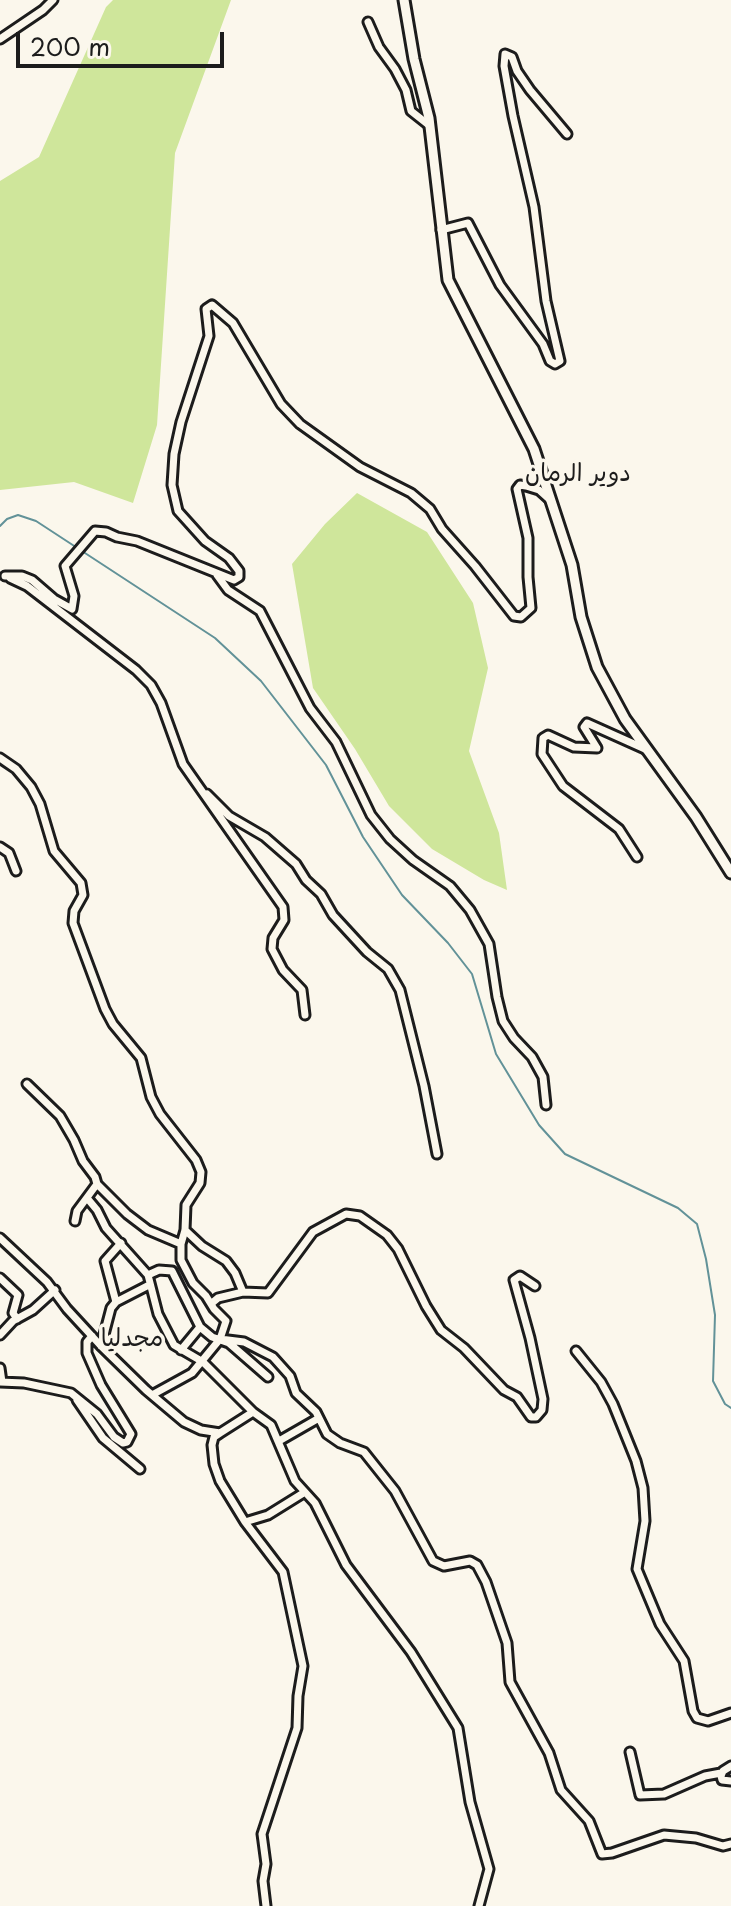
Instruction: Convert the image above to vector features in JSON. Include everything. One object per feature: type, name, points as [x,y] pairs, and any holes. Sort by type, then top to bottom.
[{"type":"street","points":[[0,39],[53,0]]},
{"type":"street","points":[[404,0],[430,126],[448,280],[534,449],[572,565],[581,617],[597,667],[625,719],[696,817],[731,873]]},
{"type":"street","points":[[368,22],[379,47],[406,90],[411,111],[430,126]]},
{"type":"street","points":[[441,230],[468,223],[500,285],[543,344],[550,361],[555,364],[560,361],[546,301],[534,207],[513,116],[504,66],[505,54],[512,57],[530,90],[567,134]]},
{"type":"street","points":[[2,575],[32,580],[54,599],[72,609],[74,596],[65,566],[95,531],[159,549],[234,580],[239,577],[239,571],[229,558],[205,541],[178,511],[172,485],[174,454],[181,422],[209,336],[206,309],[212,305],[233,323],[281,404],[300,424],[360,467],[411,493],[430,509],[442,529],[514,616],[521,617],[531,608],[528,538],[517,489],[520,485],[539,490],[553,503]]},
{"type":"street","points":[[216,573],[228,590],[260,611],[310,708],[336,742],[371,815],[390,839],[450,886],[470,910],[489,944],[503,1021],[532,1057],[543,1077],[546,1105]]},
{"type":"street","points":[[2,575],[27,586],[151,685],[161,703],[177,754],[283,907],[284,920],[273,938],[272,949],[279,964],[302,990],[305,1015]]},
{"type":"street","points":[[637,857],[619,829],[563,786],[542,754],[543,738],[548,735],[574,747],[597,748],[584,727],[587,723],[647,750]]},
{"type":"street","points":[[0,758],[16,769],[31,787],[40,804],[54,851],[79,879],[83,895],[74,911],[73,923],[105,1009],[113,1024],[141,1058],[151,1097],[160,1114],[199,1166],[200,1183],[186,1205],[181,1260],[189,1278],[226,1321],[220,1339],[203,1362],[192,1373],[152,1395]]},
{"type":"street","points":[[199,787],[229,816],[265,837],[296,864],[306,880],[321,894],[333,915],[367,952],[388,969],[400,990],[437,1154]]},
{"type":"street","points":[[0,847],[9,853],[16,871]]},
{"type":"street","points":[[27,1084],[60,1116],[97,1184],[148,1230],[181,1244]]},
{"type":"street","points":[[75,1221],[77,1211],[97,1184]]},
{"type":"street","points":[[87,1198],[106,1228],[148,1275],[149,1285],[174,1345],[203,1362],[253,1412],[271,1425],[295,1481],[324,1519],[346,1565],[411,1652],[458,1728],[470,1802],[489,1869],[479,1906]]},
{"type":"street","points":[[212,1303],[218,1298],[243,1292],[268,1293],[313,1232],[346,1214],[360,1216],[387,1235],[398,1249],[441,1330],[464,1348],[504,1390],[517,1397],[531,1417],[536,1417],[542,1410],[539,1379],[514,1280],[520,1276],[535,1286]]},
{"type":"street","points":[[185,1230],[202,1246],[226,1261],[243,1292]]},
{"type":"street","points":[[0,1238],[55,1290],[67,1309],[101,1346],[152,1395],[184,1422],[201,1430],[220,1433]]},
{"type":"street","points":[[116,1302],[105,1261],[121,1243]]},
{"type":"street","points":[[148,1275],[159,1270],[172,1271],[200,1327],[212,1337],[244,1342],[273,1357],[290,1376],[296,1393],[316,1412],[327,1434],[340,1443],[359,1448],[380,1471],[395,1491],[433,1561],[448,1567],[470,1561],[477,1565],[505,1636],[510,1682],[549,1753],[561,1790],[589,1821],[602,1854],[664,1835],[696,1838],[723,1846],[731,1844]]},
{"type":"street","points":[[0,1278],[18,1295],[13,1313],[17,1319]]},
{"type":"street","points":[[101,1346],[107,1319],[116,1302],[149,1285]]},
{"type":"street","points":[[0,1335],[55,1290]]},
{"type":"street","points":[[181,1350],[200,1327]]},
{"type":"street","points":[[0,1368],[1,1382],[47,1386],[74,1395],[97,1414],[114,1437],[123,1443],[130,1439],[131,1434],[101,1385],[87,1353],[87,1342],[92,1336]]},
{"type":"street","points":[[220,1339],[268,1377]]},
{"type":"street","points":[[576,1351],[601,1382],[636,1461],[643,1488],[645,1521],[637,1569],[660,1624],[684,1661],[693,1711],[697,1718],[708,1721],[731,1713]]},
{"type":"street","points":[[74,1395],[103,1438],[140,1469]]},
{"type":"street","points":[[253,1412],[214,1437],[214,1464],[220,1481],[245,1522],[283,1572],[302,1662],[297,1728],[262,1834],[266,1906]]},
{"type":"street","points":[[279,1441],[319,1418]]},
{"type":"street","points":[[245,1522],[268,1515],[305,1492]]},
{"type":"street","points":[[630,1752],[640,1795],[664,1794],[705,1776],[721,1773],[731,1766]]},
{"type":"street","points":[[721,1773],[722,1780],[731,1781]]},
{"type":"green space","points":[[113,0],[231,0],[175,153],[157,425],[133,503],[74,482],[0,490],[0,181],[39,157],[106,7]]},
{"type":"green space","points":[[357,493],[427,532],[473,603],[488,668],[469,751],[499,833],[507,890],[432,849],[389,806],[313,688],[292,564],[325,524]]},
{"type":"waterway","points":[[0,526],[18,515],[36,521],[215,638],[261,681],[326,765],[363,837],[402,895],[448,943],[472,974],[496,1054],[539,1125],[565,1154],[678,1208],[697,1224],[715,1315],[713,1381],[725,1404],[731,1408]]},
{"type":"district","name":"دوير الرمان","points":[[578,474]]},
{"type":"district","name":"مجدليا","points":[[132,1339]]}]
